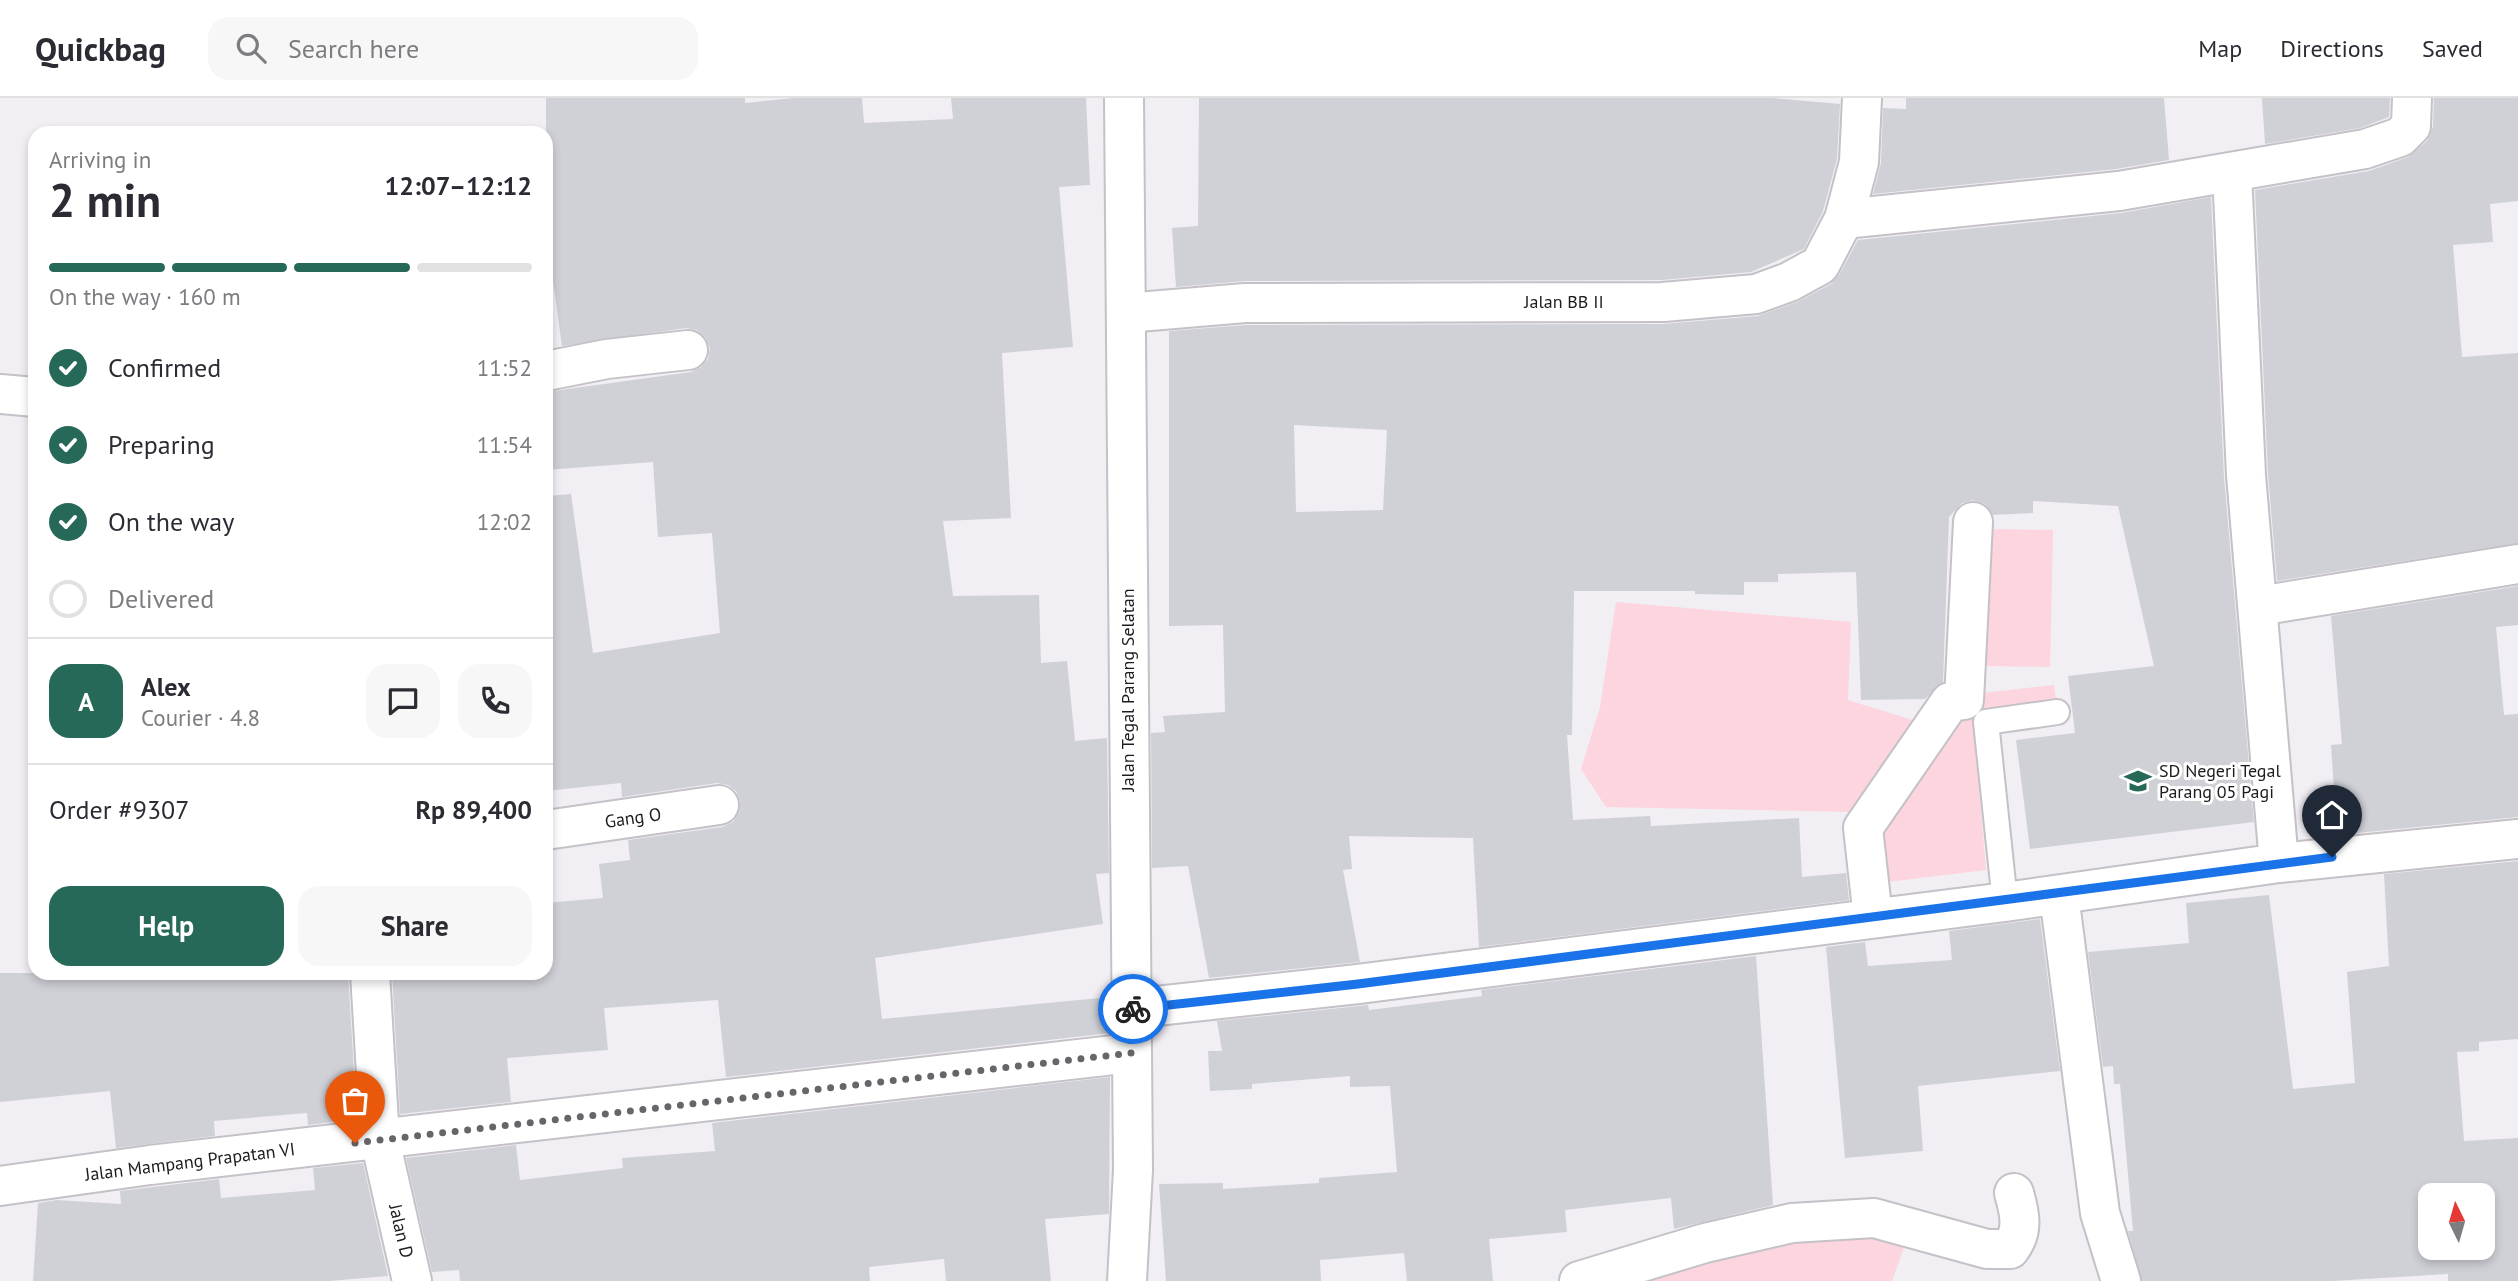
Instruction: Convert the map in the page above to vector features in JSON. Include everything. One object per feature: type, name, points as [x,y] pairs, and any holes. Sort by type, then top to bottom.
[{"type":"street","name":"Jalan Tegal Parang Selatan","points":[[1124,98],[1129,1009],[1133,1170],[1127,1281]]},
{"type":"street","name":"Jalan BB II","points":[[1126,313],[1245,303],[1663,302],[1756,294],[1789,282],[1821,265],[1844,219],[1859,162],[1862,98]]},
{"type":"street","points":[[1844,219],[2119,191],[2365,149],[2400,137],[2411,126],[2412,98]]},
{"type":"street","points":[[2232,172],[2246,475],[2280,863]]},
{"type":"street","points":[[553,370],[607,359],[688,350]]},
{"type":"street","points":[[0,394],[28,396]]},
{"type":"street","points":[[1873,918],[1863,828],[1950,702],[1964,700],[1973,523]]},
{"type":"street","points":[[2258,606],[2518,564]]},
{"type":"street","name":"Gang O","points":[[553,829],[719,805]]},
{"type":"street","points":[[1129,1009],[1358,984],[2005,902],[2280,863],[2518,839]]},
{"type":"street","points":[[2059,895],[2100,1213],[2121,1281]]},
{"type":"street","points":[[370,980],[380,1140]]},
{"type":"street","name":"Jalan Mampang Prapatan VI","points":[[0,1186],[150,1165],[1131,1053]]},
{"type":"street","name":"Jalan D","points":[[380,1140],[412,1281]]},
{"type":"street","points":[[1579,1281],[1705,1243],[1792,1223],[1874,1218],[1987,1249],[2010,1249],[2018,1238],[2021,1218],[2014,1193]]},
{"type":"lane","points":[[2005,902],[1986,722],[2057,712]]},
{"type":"shaded area","points":[[1988,529],[2053,530],[2050,667],[1985,666]]},
{"type":"shaded area","points":[[1616,602],[1851,622],[1848,700],[1919,722],[1852,812],[1606,807],[1581,769],[1600,707]]},
{"type":"shaded area","points":[[2054,685],[2057,708],[1973,718],[1986,870],[1879,883],[1873,824],[1972,694]]},
{"type":"shaded area","points":[[1830,1229],[1907,1239],[1892,1281],[1625,1281]]},
{"type":"building","points":[[546,98],[745,98],[745,103],[794,98],[862,98],[864,123],[953,119],[951,98],[1086,98],[1090,185],[1059,187],[1073,347],[1002,353],[1011,518],[943,521],[953,596],[1039,595],[1041,663],[1067,661],[1075,741],[1107,738],[1109,873],[1096,874],[1103,924],[875,958],[882,1019],[1110,997],[1107,1011],[1110,1033],[726,1077],[718,1000],[604,1008],[608,1050],[507,1058],[511,1102],[400,1114],[392,980],[553,980],[553,902],[603,898],[599,864],[630,860],[628,840],[722,827],[733,822],[739,812],[740,801],[736,791],[728,785],[717,783],[622,797],[621,783],[553,790],[553,495],[571,494],[593,653],[720,633],[712,533],[658,537],[653,462],[553,469],[553,391],[691,372],[701,367],[708,359],[710,348],[705,337],[697,330],[686,328],[562,346],[553,281],[553,126],[546,126]]},
{"type":"building","points":[[1199,98],[1772,98],[1840,104],[1837,159],[1823,211],[1804,249],[1751,272],[1662,280],[1245,281],[1176,287],[1172,228],[1198,226]]},
{"type":"building","points":[[1906,98],[2164,98],[2169,160],[2116,169],[1873,194],[1881,163],[1883,108],[1906,109]]},
{"type":"building","points":[[2262,98],[2390,98],[2389,117],[2360,128],[2265,144]]},
{"type":"building","points":[[2434,98],[2518,98],[2518,201],[2490,204],[2493,242],[2453,245],[2462,357],[2518,353],[2518,543],[2277,581],[2268,474],[2255,190],[2369,171],[2408,157],[2427,141],[2433,127]]},
{"type":"building","points":[[2211,197],[2224,477],[2254,822],[2030,849],[2016,740],[2075,733],[2068,676],[2154,666],[2118,506],[2033,501],[2033,513],[1993,515],[1985,504],[1973,500],[1962,503],[1949,517],[1943,682],[1925,699],[1861,700],[1856,572],[1778,574],[1778,582],[1744,582],[1744,595],[1695,594],[1695,591],[1574,591],[1572,735],[1567,735],[1573,820],[1650,816],[1651,826],[1799,818],[1802,877],[1846,873],[1849,900],[1479,947],[1473,838],[1349,836],[1352,869],[1343,870],[1360,962],[1209,978],[1188,866],[1152,868],[1151,733],[1165,732],[1163,716],[1225,712],[1223,625],[1169,626],[1169,331],[1246,325],[1663,324],[1758,316],[1797,302],[1831,284],[1839,275],[1858,240],[2121,213]],"holes":[[[1294,425],[1387,430],[1383,510],[1296,512]]]},
{"type":"building","points":[[2518,586],[2518,625],[2496,627],[2504,715],[2518,714],[2518,817],[2337,835],[2331,745],[2342,744],[2331,616]]},
{"type":"building","points":[[2518,861],[2518,1039],[2479,1042],[2479,1051],[2457,1052],[2464,1141],[2518,1138],[2518,1281],[2448,1281],[2448,1274],[2332,1281],[2142,1281],[2128,1231],[2133,1231],[2120,1084],[2114,1084],[2113,1066],[2103,1067],[2088,952],[2189,943],[2186,903],[2269,895],[2293,1089],[2355,1083],[2347,972],[2389,966],[2384,874]]},
{"type":"building","points":[[2040,919],[2060,1071],[1918,1086],[1923,1151],[1845,1158],[1826,947],[1865,942],[1868,966],[1952,960],[1949,931]]},
{"type":"building","points":[[1756,956],[1773,1205],[1674,1229],[1671,1198],[1565,1210],[1567,1232],[1489,1239],[1493,1281],[1407,1281],[1404,1253],[1320,1260],[1321,1281],[1166,1281],[1159,1184],[1223,1183],[1223,1189],[1319,1183],[1319,1178],[1397,1172],[1390,1086],[1350,1087],[1350,1076],[1252,1084],[1252,1089],[1210,1091],[1208,1051],[1222,1051],[1217,1021],[1368,1005],[1369,1010],[1482,996],[1481,990]]},
{"type":"building","points":[[0,973],[28,973],[28,980],[348,980],[357,1119],[308,1125],[307,1113],[214,1121],[215,1136],[116,1148],[110,1091],[0,1102]]},
{"type":"building","points":[[1110,1077],[1109,1214],[1045,1219],[1051,1281],[946,1281],[944,1259],[869,1267],[870,1281],[460,1281],[459,1270],[432,1272],[406,1158],[516,1145],[520,1180],[623,1168],[622,1158],[715,1151],[712,1123]]},
{"type":"building","points":[[363,1163],[388,1276],[329,1281],[33,1281],[38,1203],[57,1200],[121,1204],[120,1191],[219,1179],[221,1198],[315,1190],[313,1168]]},
{"type":"way so far","points":[[355,1143],[1131,1053],[1129,1009],[1133,1009]]},
{"type":"place","name":"SD Negeri Tegal Parang 05 Pagi","points":[[2138,781]]},
{"type":"route","points":[[1133,1009],[1358,984],[2005,902],[2332,857]]}]
